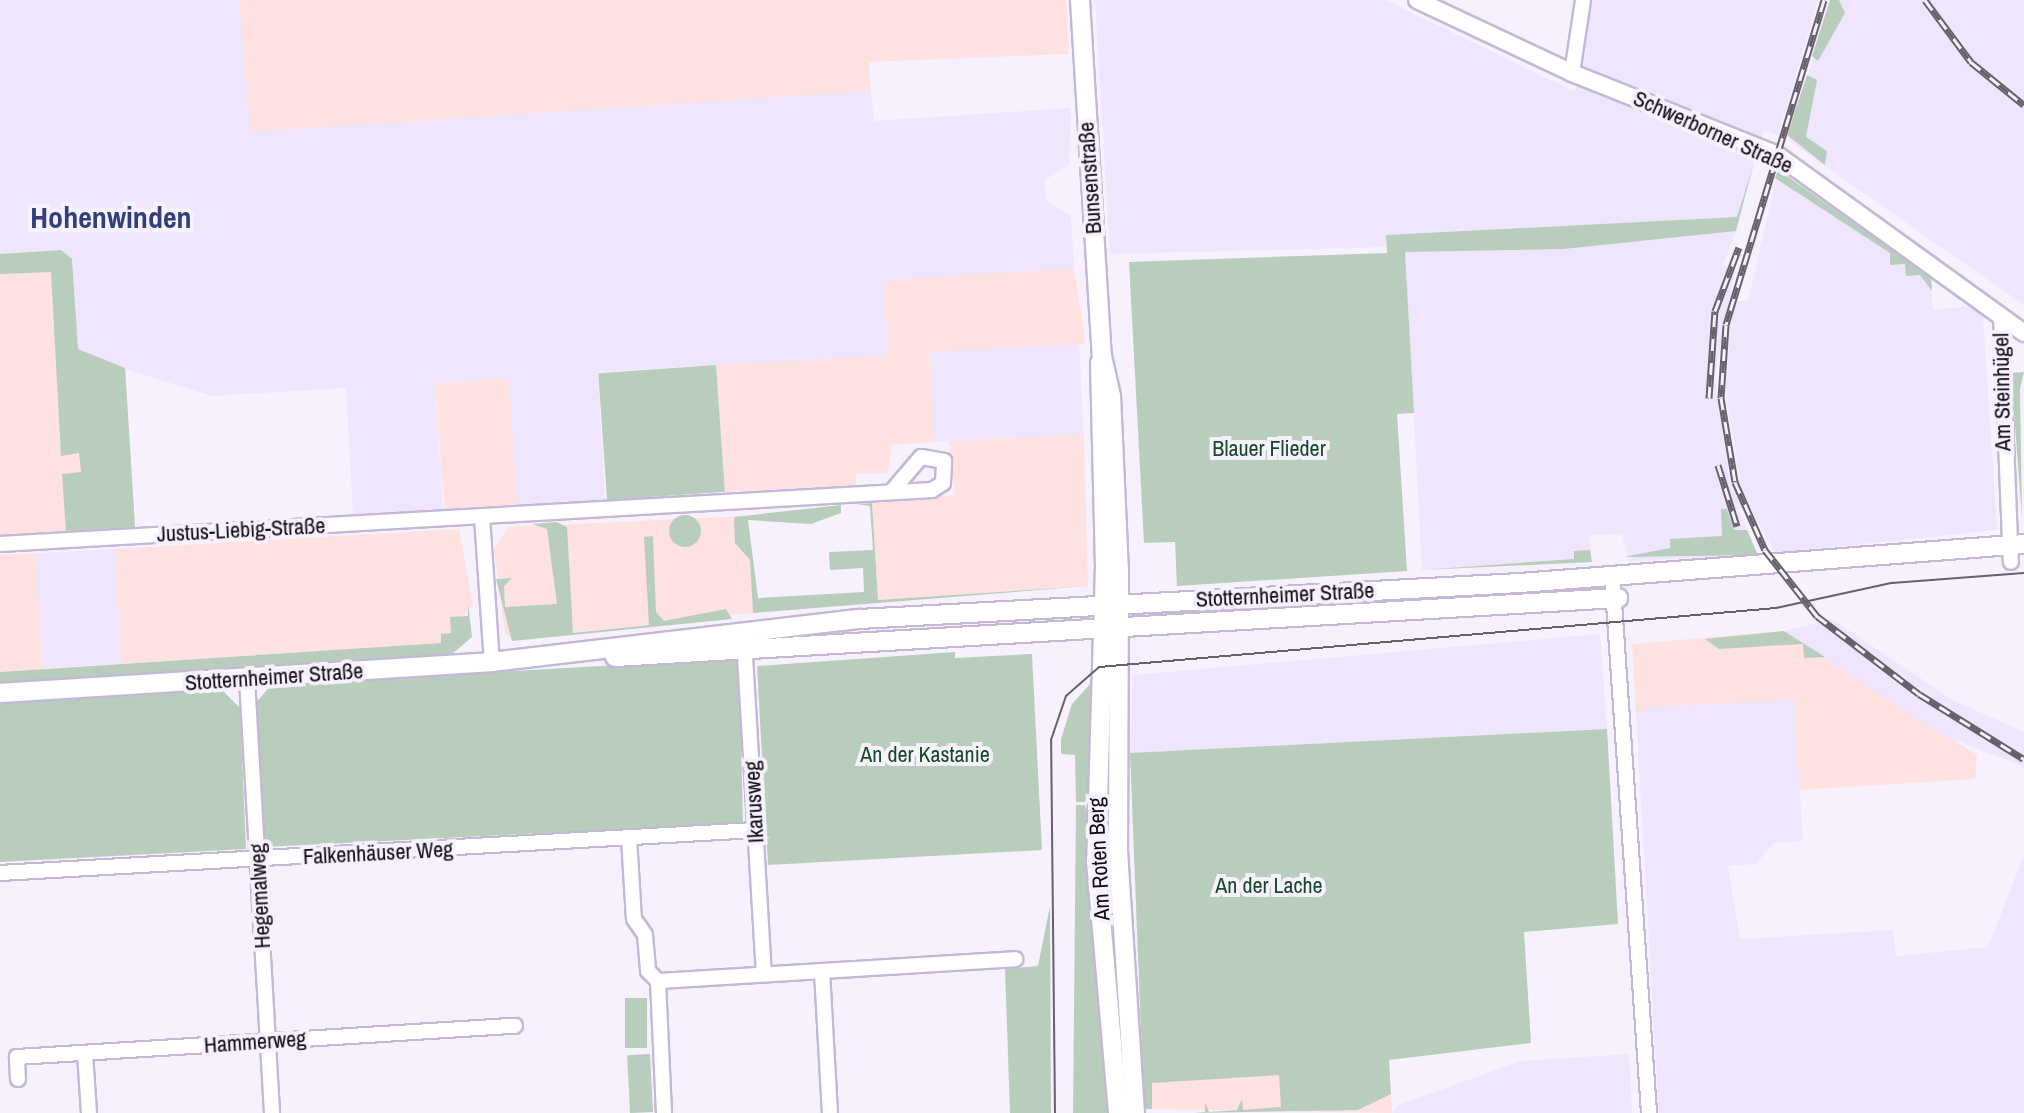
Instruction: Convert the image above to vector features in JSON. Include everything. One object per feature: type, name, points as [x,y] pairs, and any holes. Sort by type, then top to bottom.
[{"type":"main road","name":"Bunsenstraße","points":[[1080,0],[1102,356],[1111,396],[1112,604]]},
{"type":"main road","name":"Stotternheimer Straße","points":[[0,693],[492,662],[1112,604],[2015,550]]},
{"type":"main road","name":"Stotternheimer Straße","points":[[745,640],[1099,628],[1618,598]]},
{"type":"main road","name":"Am Roten Berg","points":[[1112,604],[1119,626],[1118,851],[1135,1113]]},
{"type":"main road","name":"Am Roten Berg","points":[[1112,604],[1099,628],[1096,861],[1118,1113]]},
{"type":"street","name":"Schwerborner Straße","points":[[1417,0],[1572,73],[1776,154],[2024,333]]},
{"type":"street","points":[[1572,73],[1583,0]]},
{"type":"street","name":"Am Steinhügel","points":[[2001,317],[2015,550]]},
{"type":"street","name":"Justus-Liebig-Straße","points":[[0,544],[892,491]]},
{"type":"street","points":[[482,517],[492,662]]},
{"type":"street","points":[[1612,574],[1618,598],[1649,1113]]},
{"type":"street","name":"Ikarusweg","points":[[745,640],[764,974]]},
{"type":"street","name":"Hegemalweg","points":[[247,679],[272,1113]]},
{"type":"street","name":"Falkenhäuser Weg","points":[[0,873],[756,830]]},
{"type":"street","points":[[629,838],[634,919],[645,935],[648,971],[658,981],[664,1113]]},
{"type":"street","points":[[658,981],[1015,959]]},
{"type":"street","points":[[822,971],[830,1113]]},
{"type":"street","name":"Hammerweg","points":[[18,1079],[17,1057],[515,1026]]},
{"type":"street","points":[[85,1053],[89,1113]]},
{"type":"shaded area","points":[[0,0],[239,0],[251,132],[871,91],[874,121],[1071,108],[1069,165],[1045,180],[1046,201],[1071,216],[1074,268],[884,280],[888,355],[598,372],[605,500],[517,505],[509,378],[435,383],[443,510],[353,514],[346,388],[212,396],[131,371],[77,350],[71,259],[61,250],[0,254]]},
{"type":"shaded area","points":[[239,0],[1066,0],[1069,54],[869,62],[871,91],[250,132]]},
{"type":"shaded area","points":[[1095,0],[1386,0],[1575,92],[1587,0],[1818,0],[1778,135],[1764,130],[1738,217],[1387,235],[1387,247],[1110,254]]},
{"type":"shaded area","points":[[1830,0],[2024,0],[2024,305],[1789,141]]},
{"type":"shaded area","points":[[1778,170],[1931,277],[1933,310],[1969,306],[1983,315],[1997,530],[1775,553],[1750,507],[1738,509],[1758,555],[1629,561],[1622,534],[1589,535],[1592,562],[1422,570],[1405,251],[1564,248],[1736,231],[1723,265],[1735,269],[1715,377],[1730,484],[1740,478],[1726,398],[1730,327],[1736,301],[1748,301]]},
{"type":"shaded area","points":[[61,250],[78,349],[125,368],[135,527],[0,536],[0,254]]},
{"type":"shaded area","points":[[1074,268],[1086,344],[930,353],[935,442],[892,445],[888,473],[856,474],[856,485],[724,492],[716,365],[888,355],[884,280]]},
{"type":"shaded area","points":[[1079,344],[1084,434],[935,442],[930,352]]},
{"type":"shaded area","points":[[509,378],[518,505],[444,510],[435,383]]},
{"type":"shaded area","points":[[1084,434],[1088,586],[878,600],[872,503],[955,495],[949,441]]},
{"type":"shaded area","points":[[747,516],[753,613],[515,639],[505,634],[494,549],[508,527]]},
{"type":"shaded area","points":[[459,529],[473,604],[441,643],[121,664],[115,549]]},
{"type":"shaded area","points":[[115,549],[121,664],[42,668],[36,553]]},
{"type":"shaded area","points":[[36,553],[42,669],[0,672],[0,555]]},
{"type":"shaded area","points":[[1832,619],[1953,700],[2024,732],[2024,767],[1940,734],[1784,631]]},
{"type":"shaded area","points":[[1784,631],[1977,755],[1975,779],[1799,790],[1794,700],[1651,707],[1636,715],[1632,644]]},
{"type":"shaded area","points":[[1600,634],[1607,729],[1130,753],[1133,675]]},
{"type":"shaded area","points":[[1794,700],[1803,841],[1773,843],[1756,864],[1728,866],[1740,939],[1893,930],[1896,956],[1988,947],[2024,855],[2024,1113],[1659,1113],[1636,715],[1650,707]]},
{"type":"shaded area","points":[[1629,1054],[1632,1113],[1392,1113],[1398,1105],[1521,1061]]},
{"type":"shaded area","points":[[1389,1066],[1392,1113],[1144,1109],[1143,1077]]},
{"type":"green space","points":[[1830,0],[1839,0],[1845,13],[1818,61],[1812,56]]},
{"type":"green space","points":[[1807,75],[1817,80],[1806,137],[1827,151],[1825,165],[1787,135]]},
{"type":"green space","name":"Blauer Flieder","points":[[1754,163],[1736,231],[1563,249],[1405,252],[1414,413],[1397,414],[1407,571],[1177,586],[1175,542],[1144,543],[1129,262],[1387,253],[1386,235],[1737,217]]},
{"type":"green space","points":[[1778,170],[1931,277],[1932,291],[1920,275],[1906,276],[1905,264],[1890,265],[1890,253],[1775,178]]},
{"type":"green space","points":[[61,250],[72,259],[78,349],[125,368],[135,527],[66,531],[62,474],[81,472],[79,453],[61,456],[51,272],[0,274],[0,254]]},
{"type":"green space","points":[[716,365],[725,492],[607,500],[598,373]]},
{"type":"green space","points":[[2024,372],[2020,389],[2022,518],[2011,373]]},
{"type":"green space","points":[[872,503],[878,600],[1088,586],[753,613],[750,560],[735,543],[734,517],[841,505],[841,513],[811,524],[748,520],[758,598],[864,592],[863,568],[830,570],[829,552],[873,550],[870,506],[856,504]]},
{"type":"green space","points":[[1721,509],[1727,509],[1734,530],[1747,530],[1758,555],[1624,557],[1670,548],[1670,539],[1722,536]]},
{"type":"green space","points":[[685,515],[696,520],[701,531],[696,542],[685,547],[674,542],[669,531],[674,520]]},
{"type":"green space","points":[[556,522],[567,527],[573,633],[649,625],[644,537],[653,536],[656,612],[664,621],[726,609],[732,619],[512,641],[496,579],[512,578],[504,586],[505,607],[557,604],[547,529],[532,524]]},
{"type":"green space","points":[[1590,550],[1592,562],[1422,570],[1574,559],[1574,551]]},
{"type":"green space","points":[[468,603],[472,637],[452,654],[0,683],[0,672],[441,643],[441,634],[451,633],[450,617],[468,616]]},
{"type":"green space","points":[[1784,631],[1825,657],[1804,658],[1803,644],[1719,649],[1705,639]]},
{"type":"green space","name":"An der Kastanie","points":[[955,652],[955,658],[1032,654],[1042,850],[768,865],[757,666]]},
{"type":"green space","points":[[739,658],[743,823],[266,847],[255,704],[271,685]]},
{"type":"green space","points":[[1091,683],[1089,786],[1085,802],[1076,802],[1075,755],[1061,754],[1061,739],[1072,704]]},
{"type":"green space","points":[[219,687],[240,708],[246,849],[0,862],[0,702]]},
{"type":"green space","name":"An der Lache","points":[[1607,729],[1618,924],[1524,932],[1531,1043],[1389,1060],[1391,1094],[1358,1110],[1194,1113],[1205,1112],[1205,1102],[1209,1112],[1237,1110],[1242,1099],[1243,1110],[1281,1107],[1279,1075],[1152,1083],[1152,1109],[1144,1109],[1130,753]]},
{"type":"green space","points":[[1076,805],[1085,805],[1088,821],[1110,1113],[1073,1113]]},
{"type":"green space","points":[[1050,906],[1051,1113],[1010,1113],[1005,969],[1038,966]]},
{"type":"green space","points":[[625,998],[647,998],[647,1048],[625,1048]]},
{"type":"green space","points":[[650,1054],[653,1112],[630,1113],[627,1055]]},
{"type":"tram line","points":[[1055,1113],[1051,740],[1066,696],[1099,667],[1776,608],[1892,583],[2024,573]]},
{"type":"railway","points":[[1824,0],[1726,325],[1721,398],[1735,482],[1765,550],[1817,616],[1919,694],[2024,759]]},
{"type":"railway","points":[[1925,0],[1971,62],[2024,105]]},
{"type":"railway","points":[[1709,398],[1715,311],[1739,247]]},
{"type":"railway","points":[[1718,465],[1737,526]]},
{"type":"district","name":"Hohenwinden","points":[[111,217]]}]
